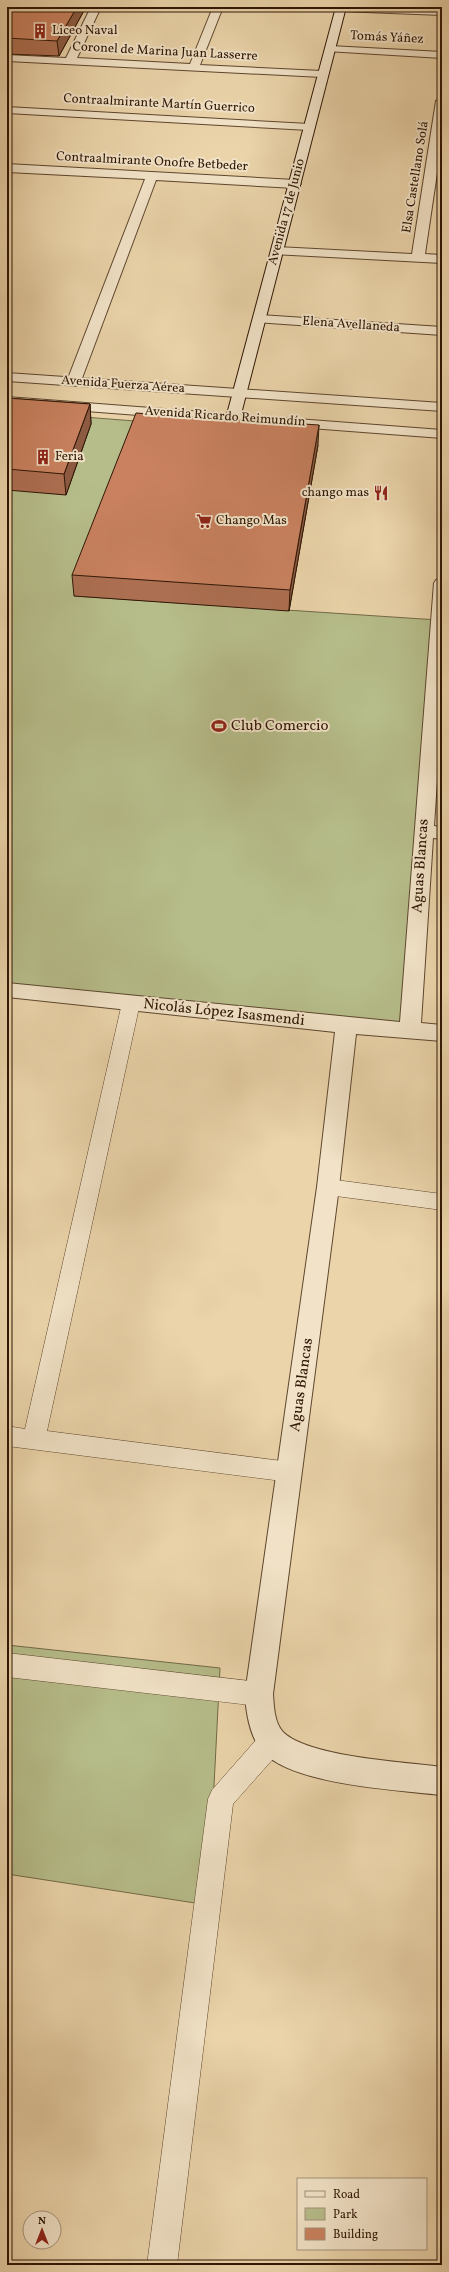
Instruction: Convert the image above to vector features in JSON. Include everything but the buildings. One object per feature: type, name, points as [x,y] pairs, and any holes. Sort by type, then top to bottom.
[{"type":"street","points":[[70,62],[96,7]]},
{"type":"street","points":[[194,67],[218,7]]},
{"type":"street","points":[[341,7],[442,12]]},
{"type":"street","name":"Avenida 17 de Junio","points":[[233,418],[260,319],[322,74],[341,7]]},
{"type":"street","name":"Tomás Yáñez","points":[[330,50],[442,56]]},
{"type":"street","name":"Coronel de Marina Juan Lasserre","points":[[7,58],[322,74]]},
{"type":"street","name":"Elsa Castellano Solá","points":[[418,258],[442,101]]},
{"type":"street","name":"Contraalmirante Martín Guerrico","points":[[7,110],[309,127]]},
{"type":"street","points":[[7,181],[10,168]]},
{"type":"street","name":"Contraalmirante Onofre Betbeder","points":[[10,168],[294,184]]},
{"type":"street","points":[[74,382],[152,176]]},
{"type":"street","points":[[277,251],[442,259]]},
{"type":"street","name":"Elena Avellaneda","points":[[260,319],[442,331]]},
{"type":"street","name":"Avenida Fuerza Aérea","points":[[7,377],[240,393]]},
{"type":"street","name":"Avenida Ricardo Reimundín","points":[[240,393],[442,407]]},
{"type":"street","name":"Avenida Ricardo Reimundín","points":[[7,401],[442,434]]},
{"type":"street","name":"Aguas Blancas","points":[[410,1030],[442,583]]},
{"type":"street","points":[[423,832],[442,833]]},
{"type":"street","name":"Nicolás López Isasmendi","points":[[7,990],[346,1026],[442,1033]]},
{"type":"street","points":[[34,1439],[131,1003]]},
{"type":"street","name":"Aguas Blancas","points":[[272,1741],[260,1717],[260,1694],[328,1187],[346,1026]]},
{"type":"street","points":[[328,1187],[442,1202]]},
{"type":"street","points":[[7,1436],[290,1472]]},
{"type":"street","points":[[7,1665],[260,1694]]},
{"type":"street","points":[[162,2265],[221,1799],[272,1741],[286,1753],[311,1762],[442,1781]]},
{"type":"green space","name":"Club Comercio","points":[[7,411],[135,421],[74,596],[438,620],[410,1030],[7,984]]},
{"type":"green space","points":[[7,1645],[220,1668],[208,1905],[7,1874]]},
{"type":"place","name":"Liceo Naval","points":[[40,31]]},
{"type":"place","name":"Feria","points":[[43,457]]},
{"type":"place","name":"chango mas","points":[[381,493]]},
{"type":"place","name":"Chango Mas","points":[[204,521]]},
{"type":"place","name":"Club Comercio","points":[[219,726]]}]
